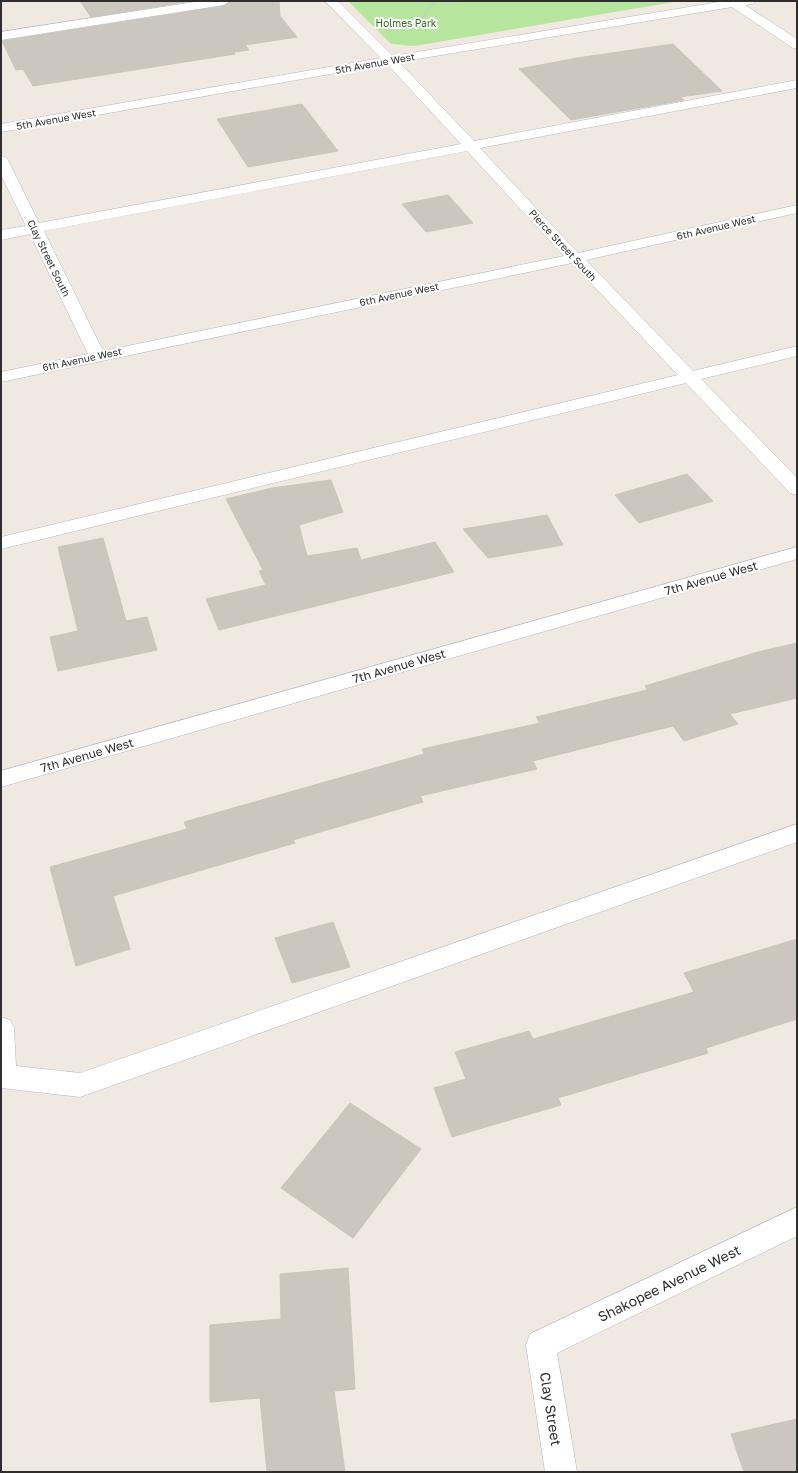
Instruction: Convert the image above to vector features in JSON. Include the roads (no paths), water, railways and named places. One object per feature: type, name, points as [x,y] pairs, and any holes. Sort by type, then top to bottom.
[{"type":"street","points":[[1,36],[224,1]]},
{"type":"street","name":"Pierce Street South","points":[[331,1],[390,60],[575,258],[797,489]]},
{"type":"street","name":"5th Avenue West","points":[[1,128],[390,60],[733,2],[749,1]]},
{"type":"street","points":[[733,2],[797,45]]},
{"type":"street","points":[[1,235],[797,84]]},
{"type":"street","name":"Clay Street South","points":[[1,160],[97,356]]},
{"type":"street","name":"6th Avenue West","points":[[1,377],[575,258],[797,209]]},
{"type":"street","points":[[1,543],[797,351]]},
{"type":"street","name":"7th Avenue West","points":[[1,779],[797,553]]},
{"type":"street","points":[[1,1028],[3,1077],[80,1085],[797,833]]},
{"type":"street","name":"Shakopee Avenue West","points":[[541,1345],[797,1221]]},
{"type":"street","name":"Clay Street","points":[[541,1345],[561,1472]]},
{"type":"park label","name":"Holmes Park","points":[[406,23]]}]
